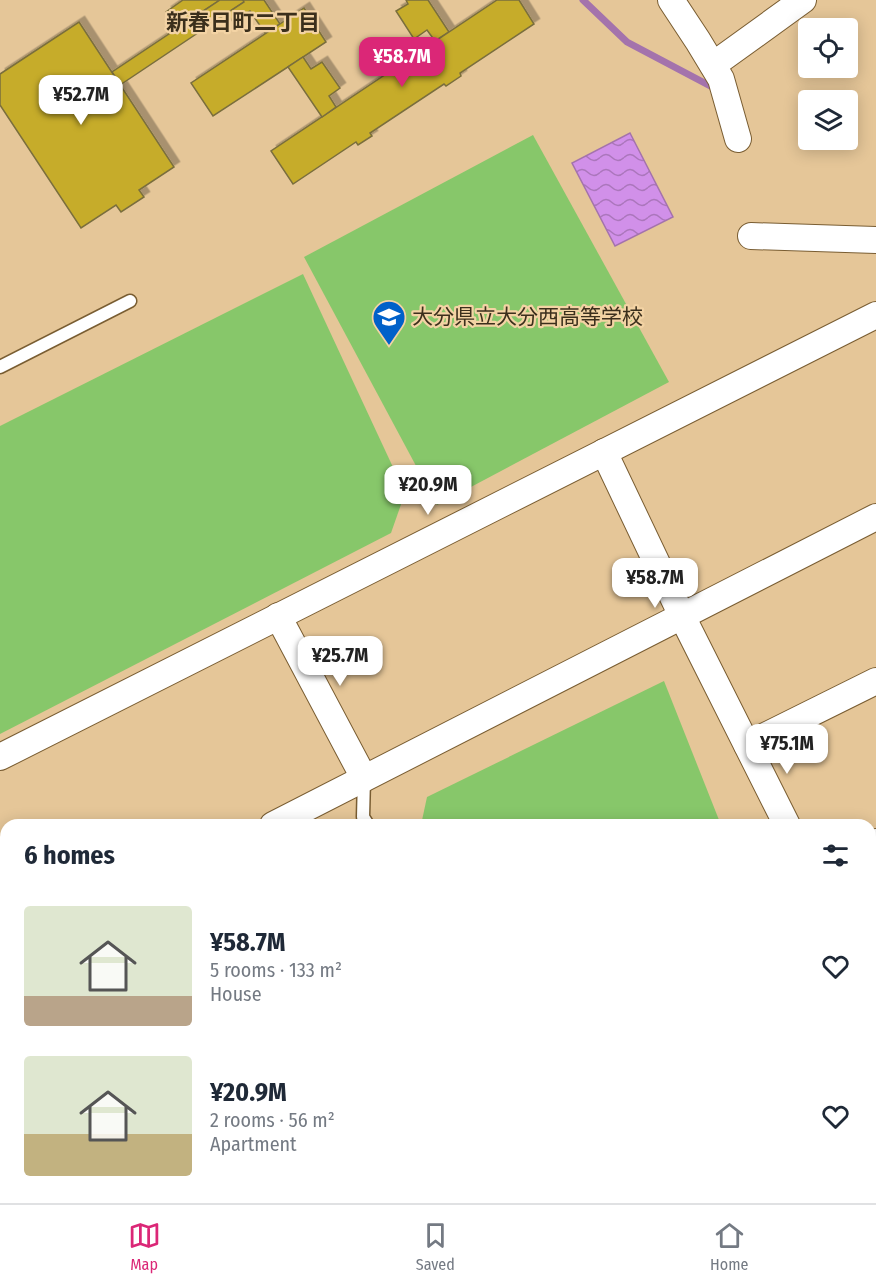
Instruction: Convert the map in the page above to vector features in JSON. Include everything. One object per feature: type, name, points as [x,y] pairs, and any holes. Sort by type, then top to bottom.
[{"type":"street","points":[[670,0],[698,40],[721,79],[738,140]]},
{"type":"street","points":[[713,65],[803,0]]},
{"type":"street","points":[[751,236],[876,240]]},
{"type":"street","points":[[0,757],[876,315]]},
{"type":"street","points":[[603,452],[784,819]]},
{"type":"street","points":[[285,819],[876,517]]},
{"type":"street","points":[[278,616],[364,778]]},
{"type":"street","points":[[747,745],[876,681]]},
{"type":"lane","points":[[0,367],[130,301]]},
{"type":"lane","points":[[364,778],[364,819]]},
{"type":"green space","points":[[533,135],[669,382],[437,505],[304,257]]},
{"type":"green space","points":[[303,274],[405,493],[391,533],[0,734],[0,426]]},
{"type":"green space","points":[[664,681],[719,819],[422,819],[427,797]]},
{"type":"water","points":[[630,133],[673,217],[615,246],[572,163]]},
{"type":"building","points":[[183,0],[220,0],[177,28],[166,12]]},
{"type":"building","points":[[220,0],[243,0],[244,2],[120,85],[112,72]]},
{"type":"building","points":[[243,0],[264,0],[280,24],[265,33],[250,11],[233,22],[227,13],[244,2]]},
{"type":"building","points":[[406,0],[428,0],[449,32],[435,41],[427,30],[414,39],[396,11],[408,4]]},
{"type":"building","points":[[497,0],[519,0],[534,24],[460,73],[461,76],[446,86],[444,84],[370,133],[372,136],[358,145],[356,142],[293,184],[271,151]]},
{"type":"building","points":[[304,8],[326,42],[213,116],[191,83]]},
{"type":"building","points":[[79,22],[174,167],[139,190],[144,197],[121,212],[116,205],[81,228],[0,105],[0,74]]},
{"type":"building","points":[[303,57],[311,69],[322,62],[340,88],[329,96],[336,107],[322,117],[288,67]]},
{"type":"waterway","points":[[583,0],[627,42],[716,89]]},
{"type":"place","name":"大分県立大分西高等学校","points":[[389,346]]},
{"type":"district","name":"新春日町二丁目","points":[[243,22]]}]
